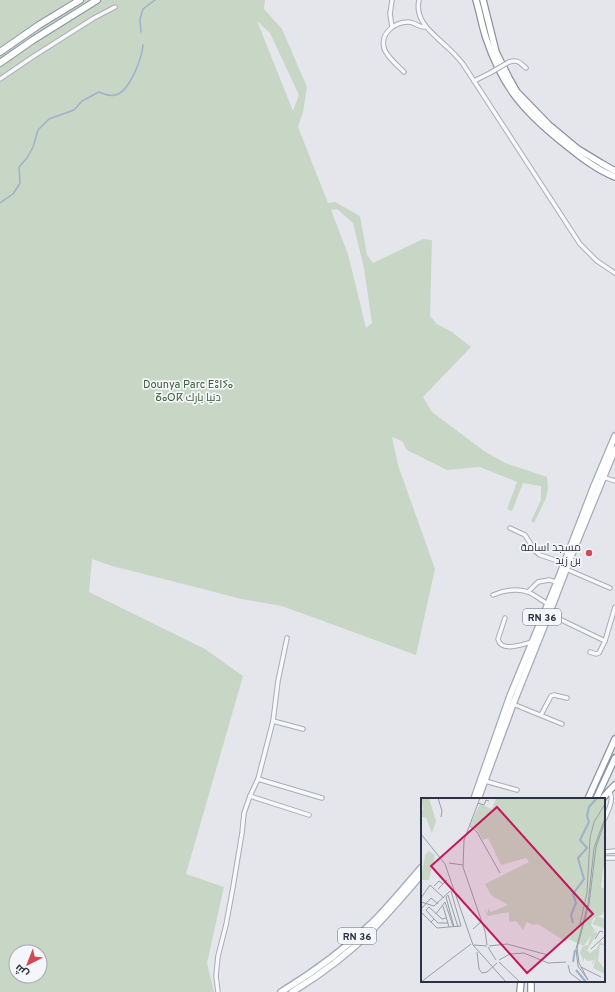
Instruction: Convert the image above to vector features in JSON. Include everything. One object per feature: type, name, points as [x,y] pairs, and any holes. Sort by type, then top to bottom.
[{"type":"highway","points":[[0,52],[39,25],[80,0]]},
{"type":"highway","points":[[0,63],[33,40],[97,0]]},
{"type":"main road","points":[[476,0],[486,38],[507,84],[518,101],[535,120],[563,143],[591,164],[615,177]]},
{"type":"main road","points":[[482,0],[496,52],[517,92],[548,124],[578,149],[615,171]]},
{"type":"main road","name":"RN 36","points":[[478,798],[513,704],[566,569],[570,553],[594,486],[615,436]]},
{"type":"main road","name":"RN 36","points":[[474,798],[532,642],[564,563],[570,553],[615,449]]},
{"type":"main road","points":[[588,798],[615,739]]},
{"type":"main road","points":[[596,798],[615,758]]},
{"type":"main road","points":[[603,798],[615,785]]},
{"type":"main road","name":"RN 36","points":[[281,992],[322,964],[356,937],[382,912],[421,868]]},
{"type":"main road","name":"RN 36","points":[[292,992],[332,965],[372,931],[421,875]]},
{"type":"main road","points":[[520,992],[521,982]]},
{"type":"street","points":[[392,0],[390,14],[392,27]]},
{"type":"street","points":[[419,0],[418,4],[423,23],[457,57],[580,244],[597,261],[615,273]]},
{"type":"street","points":[[0,79],[94,18],[115,7]]},
{"type":"street","points":[[404,72],[384,48],[383,42],[386,33],[388,29],[392,27],[410,22],[421,27],[426,27]]},
{"type":"street","points":[[474,81],[514,60],[526,68]]},
{"type":"street","points":[[603,477],[615,481]]},
{"type":"street","points":[[510,528],[525,535],[536,551],[540,554],[564,563]]},
{"type":"street","points":[[566,569],[610,588]]},
{"type":"street","points":[[528,592],[538,582],[549,580],[557,582]]},
{"type":"street","points":[[493,595],[510,590],[519,590],[528,592],[548,604]]},
{"type":"street","points":[[590,652],[599,654],[605,641],[615,606]]},
{"type":"street","points":[[549,614],[605,641]]},
{"type":"street","points":[[505,618],[498,639],[500,644],[509,647],[532,642]]},
{"type":"street","points":[[218,992],[216,976],[218,956],[233,887],[244,813],[258,779],[273,721],[278,680],[286,638]]},
{"type":"street","points":[[541,715],[551,696],[554,695],[567,698]]},
{"type":"street","points":[[513,704],[562,724]]},
{"type":"street","points":[[273,721],[303,729]]},
{"type":"street","points":[[258,779],[322,798]]},
{"type":"street","points":[[485,781],[517,790]]},
{"type":"street","points":[[605,818],[613,801],[612,795],[609,791]]},
{"type":"street","points":[[250,796],[309,815]]},
{"type":"street","points":[[605,852],[615,851]]},
{"type":"green space","name":"Dounya Parc ⴹⵓⵏⵢⴰ ⵒⴰⵔⴽ دنيا بارك","points":[[0,0],[265,0],[264,9],[282,29],[307,87],[303,112],[298,127],[328,203],[335,202],[360,216],[367,255],[373,263],[423,239],[432,240],[430,316],[437,324],[452,332],[471,347],[423,397],[432,412],[484,451],[505,463],[547,477],[548,489],[546,498],[534,523],[531,521],[541,500],[541,486],[523,483],[512,511],[507,509],[517,482],[480,467],[447,470],[407,450],[402,441],[392,437],[398,465],[435,569],[416,655],[282,606],[241,599],[112,566],[92,559],[89,592],[205,649],[243,676],[186,874],[224,887],[207,963],[214,992],[0,992]],"holes":[[[257,21],[270,33],[299,95],[293,111]],[[337,209],[353,223],[364,268],[372,323],[366,328],[348,254],[331,210]]]},
{"type":"waterway","points":[[141,32],[140,19],[143,9],[155,0]]},
{"type":"waterway","points":[[0,203],[13,194],[20,183],[19,167],[27,158],[33,147],[38,130],[49,119],[74,110],[82,101],[99,92],[111,96],[120,93],[130,82],[134,74],[143,45]]},
{"type":"place","name":"مسجد اسامة بن زيد","points":[[589,553]]}]
